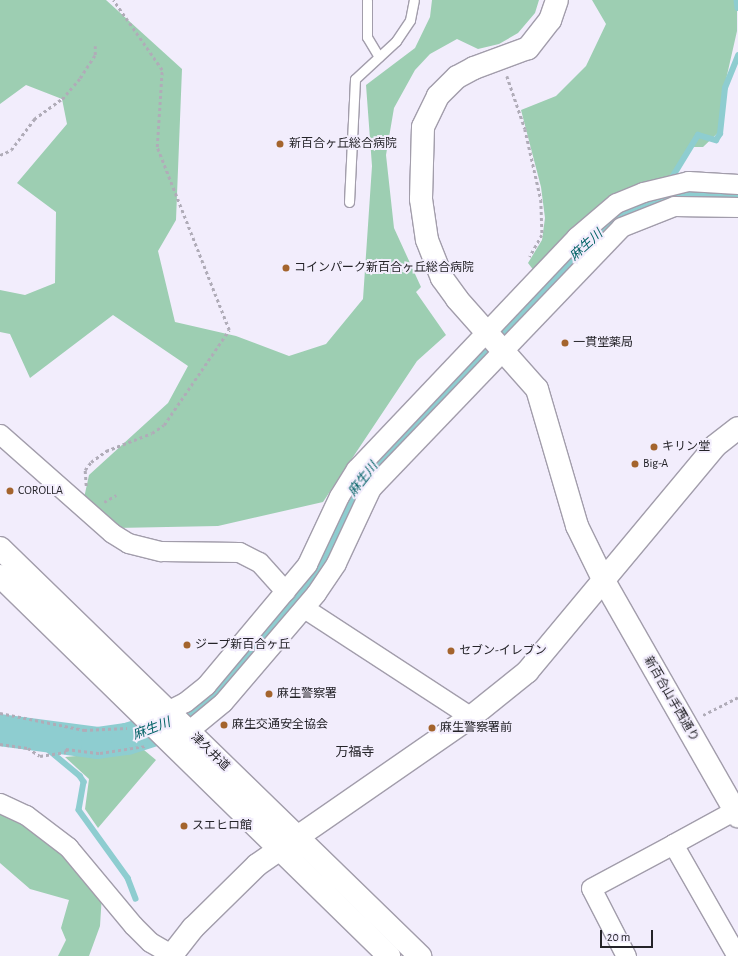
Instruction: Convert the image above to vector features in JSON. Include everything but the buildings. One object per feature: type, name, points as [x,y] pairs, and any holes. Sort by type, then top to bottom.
[{"type":"street","name":"新百合山手西通り","points":[[558,0],[541,35],[528,48],[499,61],[463,74],[438,96],[423,127],[421,163],[427,240],[442,278],[494,341],[538,389],[577,526],[604,581],[736,813]]},
{"type":"street","points":[[177,720],[185,702],[281,614],[304,608],[336,563],[371,488],[494,341],[576,237],[616,203],[643,192],[688,181],[738,184]]},
{"type":"street","points":[[177,720],[223,702],[281,614],[285,591],[318,546],[339,496],[356,469],[494,341],[621,227],[674,206],[738,207]]},
{"type":"street","points":[[0,803],[26,815],[68,847],[133,925],[173,956],[193,928],[257,865],[278,849],[471,717],[527,672],[604,581],[639,533],[710,451],[738,428]]},
{"type":"street","points":[[0,434],[112,533],[147,548],[238,552],[259,562],[285,591]]},
{"type":"street","name":"津久井道","points":[[0,548],[420,956]]},
{"type":"street","name":"津久井道","points":[[0,576],[149,733],[278,849],[388,956]]},
{"type":"street","points":[[304,608],[471,717]]},
{"type":"street","points":[[626,956],[592,888],[673,844],[736,813]]},
{"type":"street","points":[[673,844],[737,956]]},
{"type":"lane","points":[[366,0],[367,36],[379,58]]},
{"type":"lane","points":[[350,202],[355,79],[379,58],[410,20],[414,0]]},
{"type":"path","points":[[87,511],[90,507],[84,478],[90,462],[106,451],[152,434],[164,425],[229,330],[157,147],[162,70],[113,0]]},
{"type":"path","points":[[0,155],[11,150],[34,120],[62,99],[80,78],[95,55],[96,46]]},
{"type":"path","points":[[499,61],[525,128],[539,187],[543,224],[534,250]]},
{"type":"path","points":[[685,723],[738,697]]},
{"type":"path","points":[[0,713],[84,730],[149,733]]},
{"type":"path","points":[[0,744],[28,748],[44,756],[65,753],[66,749],[100,753],[149,733]]},
{"type":"green space","points":[[0,0],[106,0],[182,69],[176,220],[158,251],[175,322],[236,336],[289,356],[326,344],[363,299],[372,166],[366,85],[415,48],[430,17],[432,0],[539,0],[535,13],[518,33],[499,44],[478,49],[457,39],[430,54],[415,70],[394,108],[386,155],[394,228],[421,287],[416,292],[446,335],[417,361],[323,502],[218,526],[116,528],[84,498],[89,475],[168,403],[188,366],[113,315],[30,378],[10,334],[0,332],[0,290],[25,295],[55,283],[56,212],[17,183],[67,124],[62,99],[26,85],[0,104]]},
{"type":"green space","points":[[592,0],[737,0],[737,31],[725,84],[723,128],[703,147],[690,147],[672,174],[535,272],[528,263],[542,240],[545,218],[541,187],[521,110],[556,96],[586,66],[606,24]]},
{"type":"green space","points":[[144,750],[156,760],[98,828],[85,809],[89,779],[65,757]]},
{"type":"green space","points":[[0,806],[42,831],[102,894],[100,926],[89,956],[58,956],[66,940],[61,928],[69,900],[30,889],[0,863]]},
{"type":"waterway","points":[[737,0],[738,8]]},
{"type":"waterway","points":[[673,176],[698,135],[716,140],[720,134],[725,88],[738,55]]},
{"type":"waterway","name":"麻生川","points":[[0,730],[97,743],[127,739],[171,725],[199,705],[311,581],[328,554],[344,506],[367,472],[585,245],[648,201],[697,192],[738,197]]},
{"type":"waterway","points":[[31,735],[80,776],[84,782],[79,810],[128,878],[136,899]]},
{"type":"place","name":"新百合ヶ丘総合病院","points":[[280,144]]},
{"type":"place","name":"コインパーク新百合ヶ丘総合病院","points":[[286,268]]},
{"type":"place","name":"一貫堂薬局","points":[[565,343]]},
{"type":"place","name":"キリン堂","points":[[654,447]]},
{"type":"place","name":"Big-A","points":[[635,464]]},
{"type":"place","name":"COROLLA","points":[[10,491]]},
{"type":"place","name":"ジープ新百合ヶ丘","points":[[187,645]]},
{"type":"place","name":"セブン-イレブン","points":[[451,651]]},
{"type":"place","name":"麻生警察署","points":[[269,694]]},
{"type":"place","name":"麻生交通安全協会","points":[[224,725]]},
{"type":"place","name":"麻生警察署前","points":[[432,728]]},
{"type":"place","name":"スエヒロ館","points":[[184,826]]},
{"type":"district","name":"万福寺","points":[[355,753]]}]
